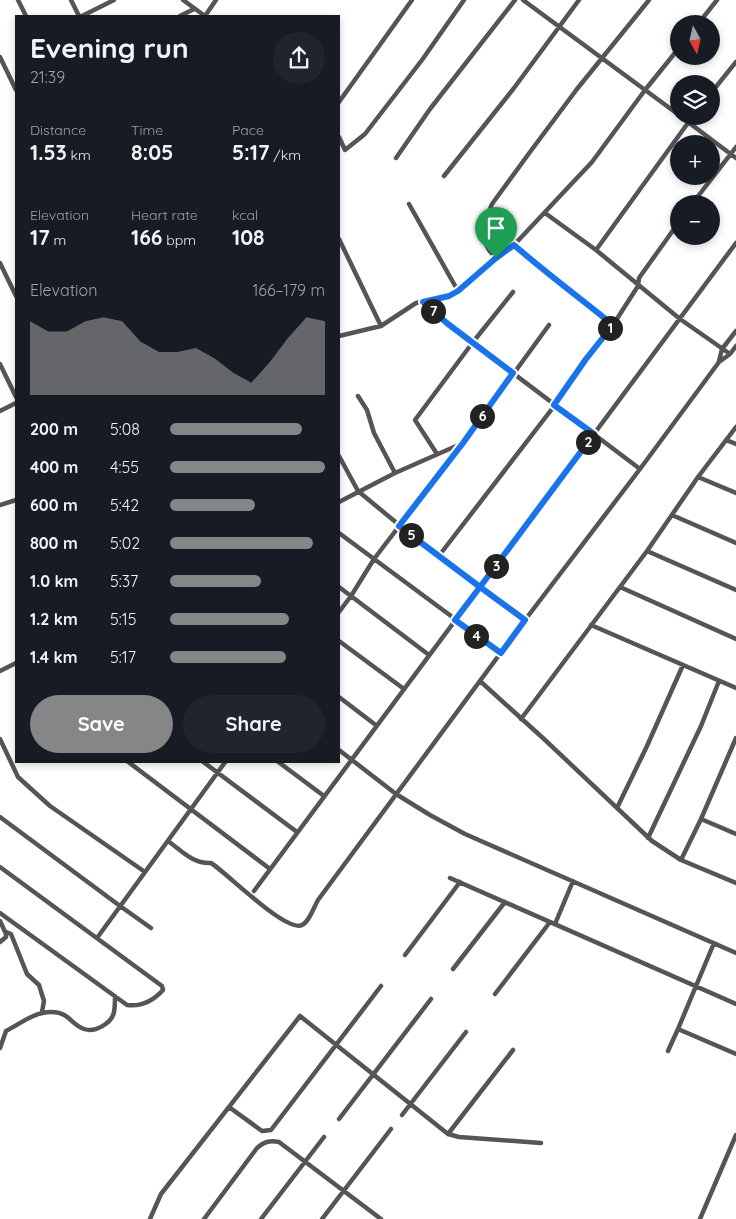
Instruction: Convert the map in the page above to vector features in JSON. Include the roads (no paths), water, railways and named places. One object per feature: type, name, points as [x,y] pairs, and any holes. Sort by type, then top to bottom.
[{"type":"street","points":[[18,0],[26,15]]},
{"type":"street","points":[[71,0],[80,15]]},
{"type":"street","points":[[83,15],[114,0]]},
{"type":"street","points":[[183,0],[203,15]]},
{"type":"street","points":[[206,15],[216,0]]},
{"type":"street","points":[[340,101],[412,0]]},
{"type":"street","points":[[340,139],[345,150],[364,134],[422,60],[464,0]]},
{"type":"street","points":[[396,158],[430,109],[515,0]]},
{"type":"street","points":[[523,0],[670,109]]},
{"type":"street","points":[[444,176],[514,88],[579,0]]},
{"type":"street","points":[[496,258],[489,250],[480,233],[492,204],[536,144],[649,0]]},
{"type":"street","points":[[705,15],[717,0]]},
{"type":"street","points":[[182,15],[194,9]]},
{"type":"street","points":[[0,57],[15,88]]},
{"type":"street","points":[[340,336],[381,326],[416,303],[449,296],[458,291],[514,245],[592,162],[670,59]]},
{"type":"street","points":[[720,82],[736,62]]},
{"type":"street","points":[[596,250],[686,125]]},
{"type":"street","points":[[692,125],[736,158]]},
{"type":"street","points":[[699,195],[736,147]]},
{"type":"street","points":[[409,204],[458,291]]},
{"type":"street","points":[[545,213],[596,250],[680,319],[730,354]]},
{"type":"street","points":[[438,557],[613,325],[638,286],[639,278],[670,235]]},
{"type":"street","points":[[340,241],[381,326]]},
{"type":"street","points":[[254,891],[736,244]]},
{"type":"street","points":[[514,245],[546,274],[613,325]]},
{"type":"street","points":[[0,263],[15,294]]},
{"type":"street","points":[[437,454],[415,420],[513,292]]},
{"type":"street","points":[[423,302],[448,324],[640,469]]},
{"type":"street","points":[[340,611],[374,560],[463,443],[549,325]]},
{"type":"street","points":[[719,362],[722,349],[736,331]]},
{"type":"street","points":[[168,841],[196,862],[202,864],[211,863],[266,910],[294,926],[300,926],[306,922],[318,900],[525,620],[719,362],[730,354],[736,346]]},
{"type":"street","points":[[0,364],[15,395]]},
{"type":"street","points":[[358,396],[367,410],[374,433],[395,473]]},
{"type":"street","points":[[0,411],[15,404]]},
{"type":"street","points":[[522,719],[647,551],[698,477],[736,427]]},
{"type":"street","points":[[726,440],[736,444]]},
{"type":"street","points":[[340,501],[395,473],[463,443]]},
{"type":"street","points":[[340,458],[358,491],[438,557],[525,620]]},
{"type":"street","points":[[698,477],[736,493]]},
{"type":"street","points":[[0,505],[15,500]]},
{"type":"street","points":[[672,515],[736,543]]},
{"type":"street","points":[[340,534],[501,653]]},
{"type":"street","points":[[647,551],[736,590]]},
{"type":"street","points":[[620,587],[736,639]]},
{"type":"street","points":[[340,588],[429,655]]},
{"type":"street","points":[[591,625],[736,688]]},
{"type":"street","points":[[340,641],[404,689]]},
{"type":"street","points":[[0,671],[15,664]]},
{"type":"street","points":[[617,808],[683,665]]},
{"type":"street","points":[[480,681],[648,838],[680,860],[736,883]]},
{"type":"street","points":[[648,838],[701,726],[719,681]]},
{"type":"street","points":[[340,698],[377,726]]},
{"type":"street","points":[[680,860],[701,819],[736,738]]},
{"type":"street","points":[[0,739],[18,777],[50,806],[145,872]]},
{"type":"street","points":[[340,751],[396,794],[465,834],[736,953]]},
{"type":"street","points":[[130,763],[270,869]]},
{"type":"street","points":[[205,763],[298,832]]},
{"type":"street","points":[[97,938],[225,763]]},
{"type":"street","points":[[280,763],[324,796]]},
{"type":"street","points":[[0,817],[151,928]]},
{"type":"street","points":[[701,819],[736,834]]},
{"type":"street","points":[[0,867],[162,986],[163,990],[156,998],[143,1004],[127,1005],[0,913]]},
{"type":"street","points":[[450,878],[736,1004]]},
{"type":"street","points":[[495,994],[553,923],[573,881]]},
{"type":"street","points":[[405,955],[460,882]]},
{"type":"street","points":[[453,969],[505,902]]},
{"type":"street","points":[[0,921],[6,932],[11,934],[27,974],[40,985],[44,1001],[42,1012]]},
{"type":"street","points":[[0,942],[6,937],[6,932]]},
{"type":"street","points":[[668,1051],[714,943]]},
{"type":"street","points":[[229,1107],[262,1131],[271,1130],[381,986]]},
{"type":"street","points":[[0,1048],[1,1040],[6,1031],[42,1012],[66,1015],[83,1029],[92,1030],[112,1018],[115,996]]},
{"type":"street","points":[[339,1119],[431,999]]},
{"type":"street","points":[[150,1219],[161,1194],[300,1016],[448,1134],[459,1137],[541,1142]]},
{"type":"street","points":[[678,1029],[736,1054]]},
{"type":"street","points":[[402,1115],[466,1032]]},
{"type":"street","points":[[448,1134],[513,1050]]},
{"type":"street","points":[[322,1219],[391,1129]]},
{"type":"street","points":[[700,1219],[736,1135]]},
{"type":"street","points":[[261,1219],[324,1137]]},
{"type":"street","points":[[204,1219],[256,1148],[266,1141],[279,1142],[380,1219]]}]
